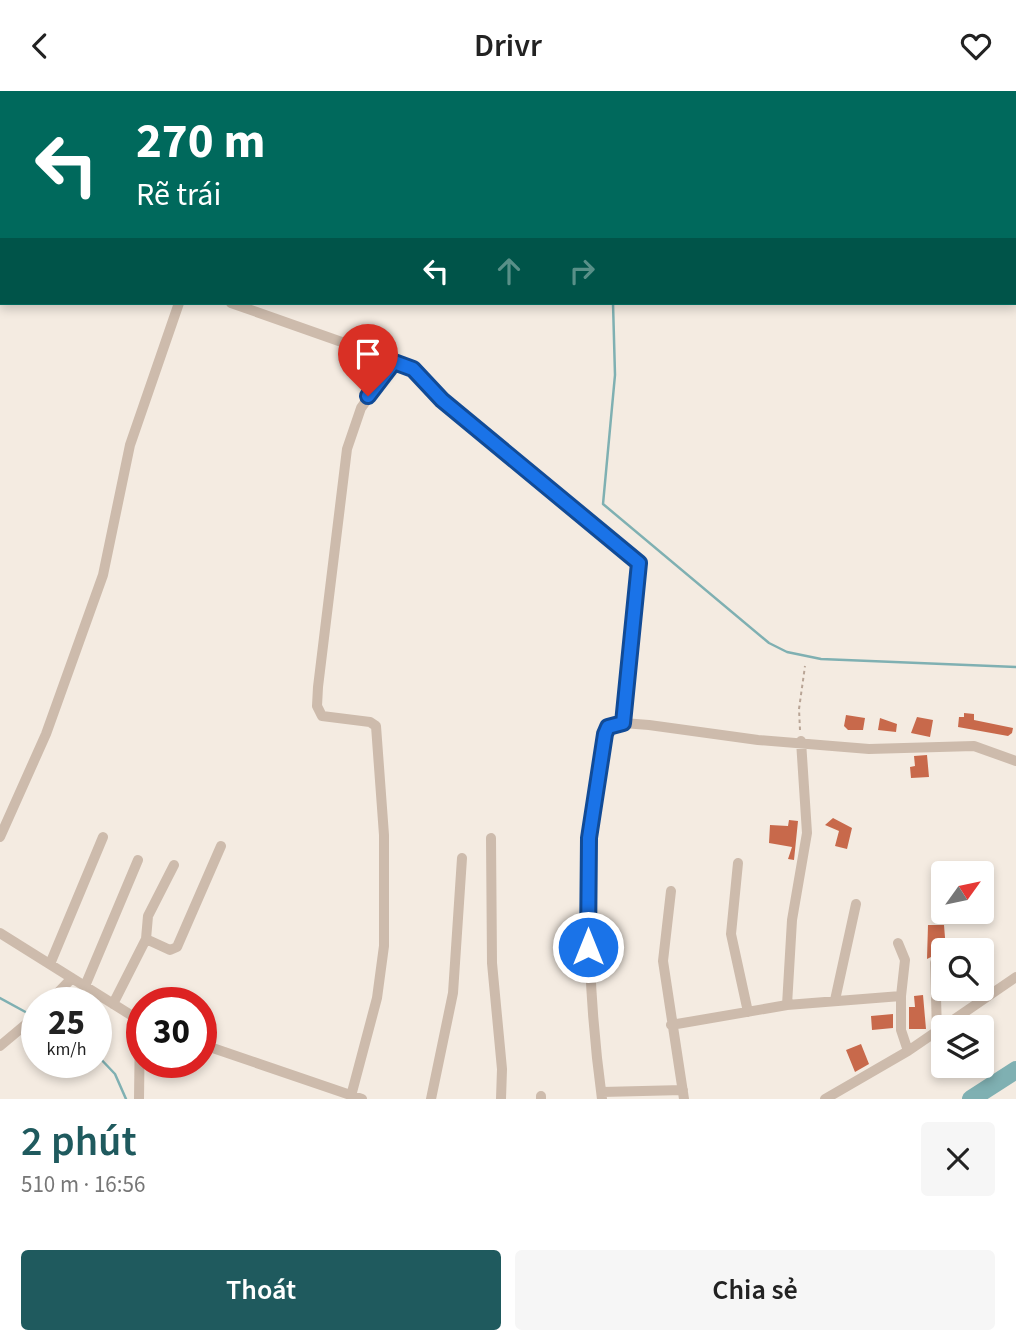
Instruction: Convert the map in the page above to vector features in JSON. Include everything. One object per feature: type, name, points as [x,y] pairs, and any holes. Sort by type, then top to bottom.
[{"type":"street","points":[[0,837],[35,762],[103,575],[130,445],[178,305]]},
{"type":"street","points":[[237,305],[413,369],[442,400],[639,563],[623,723]]},
{"type":"street","points":[[217,1049],[356,1097],[377,999],[384,946],[385,858],[379,756],[374,724],[322,716],[317,706],[349,441],[361,408],[394,362]]},
{"type":"street","points":[[671,891],[663,961],[684,1094],[602,1096],[589,971],[589,838],[608,727],[623,723],[758,740],[802,741],[869,749],[974,746],[1016,761]]},
{"type":"street","points":[[787,1006],[792,920],[807,834],[802,741]]},
{"type":"street","points":[[50,964],[103,837]]},
{"type":"street","points":[[491,838],[492,963],[502,1069],[500,1099]]},
{"type":"street","points":[[146,939],[170,950],[177,947],[221,846]]},
{"type":"street","points":[[431,1099],[453,993],[461,858]]},
{"type":"street","points":[[85,986],[138,860]]},
{"type":"street","points":[[738,863],[732,907],[732,934],[748,1012]]},
{"type":"street","points":[[113,1004],[146,939],[148,916],[174,865]]},
{"type":"street","points":[[835,1000],[856,904]]},
{"type":"street","points":[[0,933],[126,1012]]},
{"type":"street","points":[[898,943],[905,960],[901,1030],[908,1051]]},
{"type":"street","points":[[960,1015],[1016,977]]},
{"type":"street","points":[[63,987],[72,978]]},
{"type":"street","points":[[671,1025],[787,1006],[901,996]]},
{"type":"street","points":[[0,1046],[21,1029]]},
{"type":"street","points":[[825,1099],[931,1035]]},
{"type":"street","points":[[139,1078],[139,1099]]},
{"type":"path","points":[[802,741],[799,709],[805,666]]},
{"type":"building","points":[[964,713],[974,714],[974,720],[1013,728],[1012,733],[1008,736],[958,727],[959,717],[964,717]]},
{"type":"building","points":[[846,715],[865,718],[863,730],[848,730],[844,726]]},
{"type":"building","points":[[917,717],[933,720],[930,737],[911,733]]},
{"type":"building","points":[[880,718],[897,724],[896,732],[878,730]]},
{"type":"building","points":[[927,755],[929,777],[911,778],[910,767],[915,766],[914,756]]},
{"type":"building","points":[[833,818],[852,828],[847,849],[835,846],[839,831],[825,825]]},
{"type":"building","points":[[789,820],[798,821],[794,860],[788,859],[792,847],[769,843],[770,825],[788,826]]},
{"type":"building","points":[[928,925],[944,925],[945,938],[931,938],[931,957],[927,959]]},
{"type":"building","points":[[923,995],[926,1029],[909,1029],[909,1007],[915,1007],[914,996]]},
{"type":"building","points":[[893,1014],[893,1028],[872,1030],[871,1016]]},
{"type":"building","points":[[861,1044],[869,1064],[855,1072],[846,1050]]},
{"type":"waterway","points":[[613,305],[615,375],[603,504],[769,643],[787,652],[821,659],[1016,667]]},
{"type":"waterway","points":[[0,998],[21,1010]]},
{"type":"waterway","points":[[971,1099],[1016,1070]]},
{"type":"waterway","points":[[112,1071],[126,1099]]},
{"type":"route","points":[[368,396],[394,362],[407,365],[464,419],[639,563],[623,723],[608,727],[595,782],[589,838],[588,947]]}]
